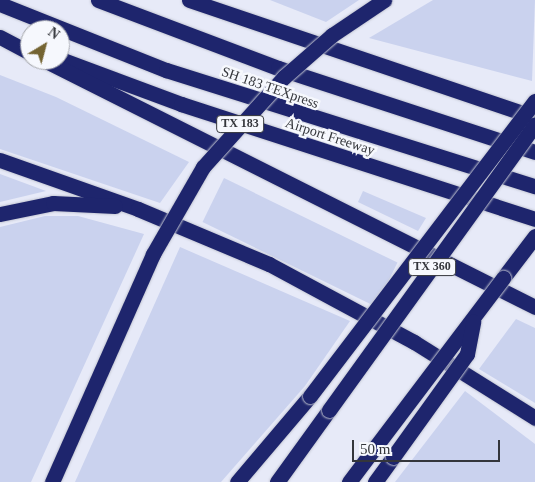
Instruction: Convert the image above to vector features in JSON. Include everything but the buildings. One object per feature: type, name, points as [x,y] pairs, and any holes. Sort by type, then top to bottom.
[{"type":"highway","name":"SH 183 TEXpress","points":[[98,0],[278,68],[535,152]]},
{"type":"highway","points":[[189,0],[535,118]]},
{"type":"highway","points":[[52,482],[153,254],[204,167],[284,77],[332,35],[384,0]]},
{"type":"highway","name":"SH 183 TEXpress","points":[[0,4],[185,76],[535,186]]},
{"type":"highway","points":[[0,35],[20,42]]},
{"type":"highway","points":[[0,35],[20,46]]},
{"type":"highway","name":"Airport Freeway","points":[[70,63],[198,110],[535,219]]},
{"type":"highway","points":[[64,70],[535,307]]},
{"type":"highway","points":[[237,482],[310,396],[535,101]]},
{"type":"highway","name":"TX 360","points":[[277,482],[535,124]]},
{"type":"highway","points":[[0,160],[138,209],[341,300],[535,418]]},
{"type":"highway","points":[[0,214],[53,203],[138,209]]},
{"type":"highway","points":[[349,482],[535,236]]},
{"type":"highway","points":[[375,482],[467,354],[473,318]]},
{"type":"shaded area","points":[[270,0],[359,0],[326,22]]},
{"type":"shaded area","points":[[433,0],[535,0],[532,81],[369,38]]},
{"type":"shaded area","points":[[0,75],[56,97],[189,162],[160,203],[0,149]]},
{"type":"shaded area","points":[[0,174],[46,191],[0,202]]},
{"type":"shaded area","points":[[224,178],[397,263],[376,307],[203,222]]},
{"type":"shaded area","points":[[363,191],[426,218],[418,231],[358,202]]},
{"type":"shaded area","points":[[45,216],[78,216],[144,234],[31,482],[0,482],[0,227]]},
{"type":"shaded area","points":[[180,247],[350,321],[305,386],[221,482],[75,482]]},
{"type":"shaded area","points":[[516,319],[535,328],[535,403],[479,369]]},
{"type":"shaded area","points":[[465,391],[535,444],[535,482],[395,482]]}]
